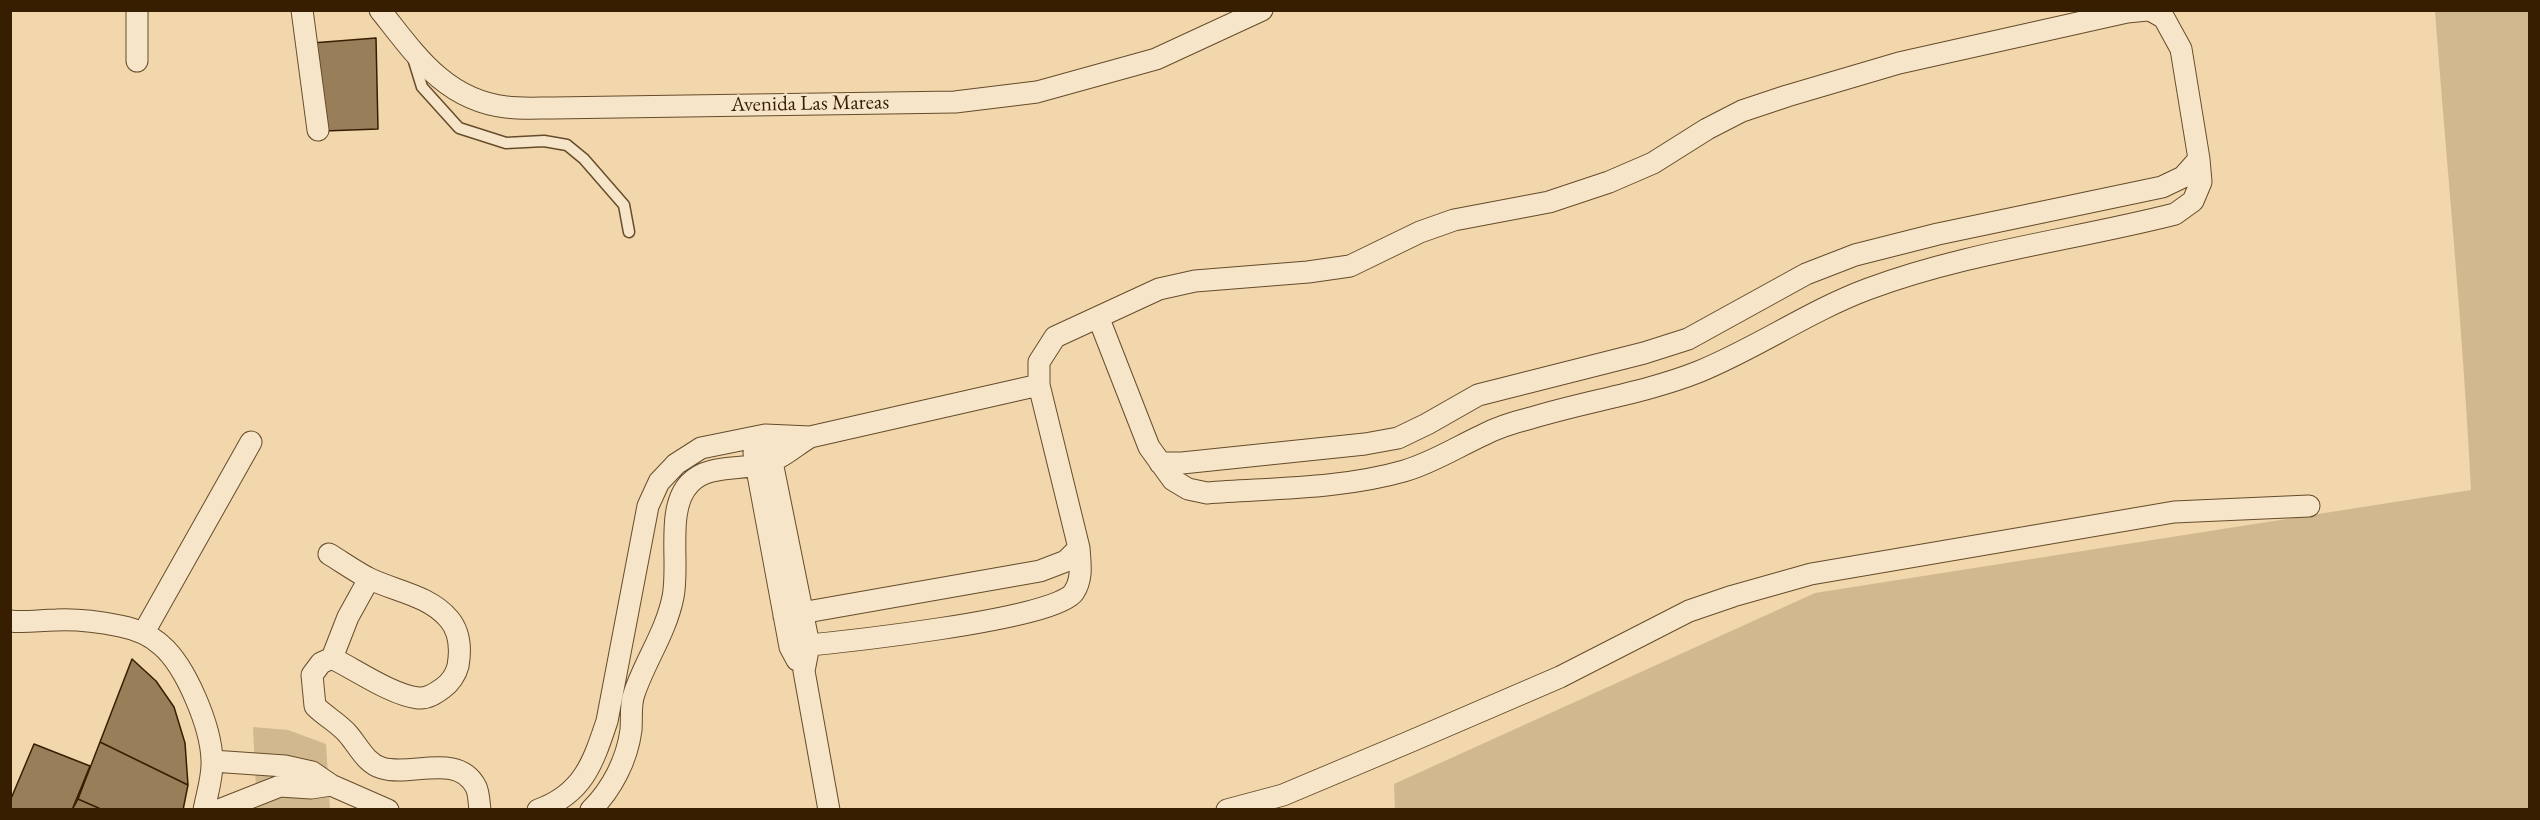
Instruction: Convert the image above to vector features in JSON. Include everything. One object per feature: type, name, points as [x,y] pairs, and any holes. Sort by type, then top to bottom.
[{"type":"street","points":[[137,10],[137,61]]},
{"type":"street","points":[[302,10],[306,55],[318,130]]},
{"type":"street","name":"Avenida Las Mareas","points":[[380,10],[423,64],[445,84],[473,98],[504,107],[636,108],[955,102],[1037,92],[1156,58],[1262,10]]},
{"type":"street","points":[[799,646],[944,627],[1027,613],[1058,604],[1073,594],[1081,572],[1079,548],[1039,385],[1039,362],[1055,337],[1069,329],[1099,319],[1159,289],[1195,281],[1350,266],[1419,232],[1454,220],[1549,202],[1609,182],[1653,163],[1707,129],[1742,111],[1899,63],[2127,12],[2148,10],[2164,18],[2181,49],[2201,182],[2193,201],[2175,214],[1942,265],[1877,286],[1826,307],[1749,348],[1697,372],[1531,418],[1485,434],[1432,461],[1379,477],[1331,484],[1207,493],[1188,489],[1173,480],[1149,447],[1099,319]]},
{"type":"street","points":[[1160,463],[1182,463],[1343,447],[1398,438],[1478,395],[1644,353],[1688,339],[1806,274],[1855,255],[1938,234],[2163,186],[2182,177],[2199,159]]},
{"type":"street","points":[[1688,339],[1697,372]]},
{"type":"street","points":[[538,810],[561,800],[583,780],[596,755],[607,721],[648,506],[659,482],[676,464],[701,448],[758,436],[810,436],[1039,385]]},
{"type":"street","points":[[758,436],[804,671],[825,799],[829,810]]},
{"type":"street","points":[[591,810],[601,800],[621,768],[630,731],[632,697],[662,632],[673,596],[677,554],[674,520],[679,497],[690,482],[709,472],[764,463],[810,436]]},
{"type":"street","points":[[144,632],[251,442]]},
{"type":"street","points":[[1227,810],[1283,795],[1409,742],[1560,676],[1689,610],[1811,574],[2174,512],[2309,506]]},
{"type":"street","points":[[793,615],[1040,571],[1066,561],[1079,548]]},
{"type":"street","points":[[329,555],[369,579],[401,590],[438,608],[450,620],[458,635],[461,653],[457,670],[447,685],[433,695],[420,699],[400,693],[332,658]]},
{"type":"street","points":[[369,579],[348,617],[332,658],[321,663],[312,675],[315,706],[345,731],[368,761],[382,768],[448,768],[465,773],[477,788],[480,810]]},
{"type":"street","points":[[10,621],[27,623],[55,620],[104,623],[144,632],[162,646],[180,670],[199,705],[209,737],[212,762],[204,810]]},
{"type":"street","points":[[212,762],[285,766],[312,772],[331,785],[388,810]]},
{"type":"street","points":[[219,810],[280,786],[311,788],[331,785]]},
{"type":"lane","points":[[411,49],[422,87],[459,128],[506,143],[544,141],[567,145],[584,159],[624,205],[629,232]]},
{"type":"shaded area","points":[[2435,11],[2529,11],[2529,809],[1395,810],[1394,784],[1815,593],[2471,490]]},
{"type":"shaded area","points":[[253,727],[288,730],[326,744],[330,809],[257,809]]},
{"type":"building","points":[[376,38],[378,129],[324,131],[312,43]]},
{"type":"building","points":[[132,659],[156,681],[174,707],[185,743],[188,785],[100,742]]},
{"type":"building","points":[[100,742],[188,785],[183,810],[103,810],[78,799]]},
{"type":"building","points":[[34,744],[90,766],[72,810],[10,810],[10,801]]},
{"type":"building","points":[[78,799],[103,810],[72,810]]}]
